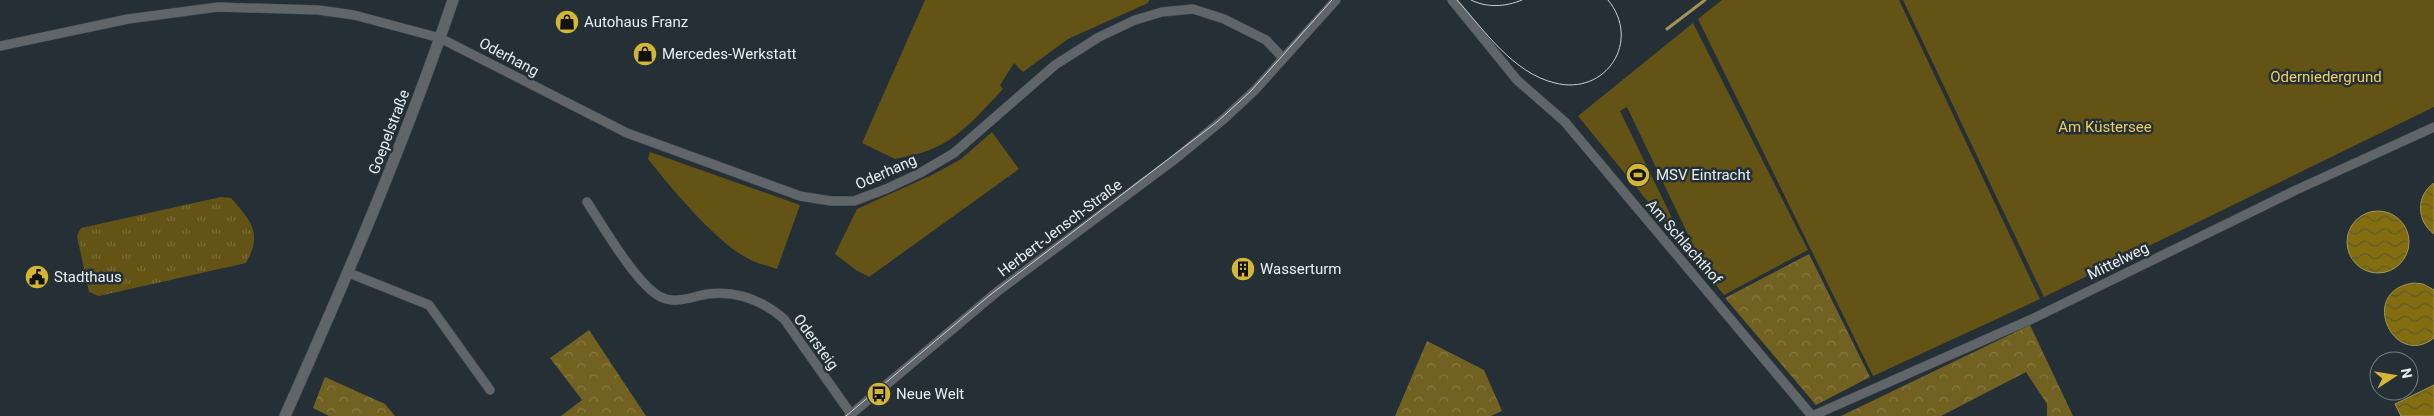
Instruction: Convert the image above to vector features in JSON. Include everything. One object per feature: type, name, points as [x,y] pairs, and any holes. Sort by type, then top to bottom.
[{"type":"street","name":"Goepelstraße","points":[[284,416],[349,273],[396,158],[453,0]]},
{"type":"street","name":"Herbert-Jensch-Straße","points":[[850,415],[1004,286],[1174,160],[1225,118],[1255,90],[1336,0]]},
{"type":"street","name":"Am Schlachthof","points":[[1452,0],[1517,80],[1565,122],[1812,416]]},
{"type":"street","name":"Oderhang","points":[[0,46],[128,19],[217,4],[333,12],[388,22],[440,38],[627,133],[800,196],[831,202],[854,201],[886,189],[920,173],[954,153],[1055,65],[1099,37],[1135,20],[1162,12],[1193,9],[1224,19],[1266,40],[1283,58]]},
{"type":"street","name":"Mittelweg","points":[[1812,416],[2034,318],[2296,190],[2434,127]]},
{"type":"street","name":"Odersteig","points":[[587,202],[641,280],[657,295],[667,300],[681,300],[708,294],[734,293],[769,307],[784,320],[850,415]]},
{"type":"street","points":[[349,273],[429,305],[490,390]]},
{"type":"green space","points":[[925,0],[1149,0],[1148,3],[1068,39],[1023,72],[1014,63],[1000,85],[1003,89],[962,131],[932,149],[895,159],[862,143]]},
{"type":"green space","points":[[1722,0],[1899,0],[2040,299],[1873,376],[1698,19]]},
{"type":"green space","name":"Am Küstersee","points":[[1903,0],[2434,0],[2434,107],[2044,297]]},
{"type":"green space","points":[[1693,23],[1808,250],[1724,295],[1578,116]],"holes":[[[1627,107],[1693,245],[1686,247],[1620,111]]]},
{"type":"green space","points":[[992,132],[1019,169],[869,277],[835,254],[857,209],[934,174],[961,159]]},
{"type":"green space","points":[[650,152],[800,205],[777,269],[738,253],[724,242],[682,200],[648,159]]},
{"type":"green space","points":[[221,197],[231,198],[249,221],[252,228],[254,243],[246,263],[99,296],[89,292],[77,236],[81,228]]},
{"type":"green space","points":[[1809,254],[1870,377],[1816,405],[1725,298]]},
{"type":"green space","points":[[2030,325],[2073,416],[2047,416],[2047,404],[2026,372],[1941,416],[1841,416]]},
{"type":"green space","points":[[589,330],[646,416],[561,416],[582,400],[550,358]]},
{"type":"green space","points":[[1427,341],[1484,370],[1502,411],[1491,416],[1395,416]]},
{"type":"green space","points":[[325,377],[385,404],[395,416],[329,416],[313,408]]},
{"type":"water","points":[[2434,183],[2434,234],[2424,222],[2420,208],[2424,194]]},
{"type":"water","points":[[2378,211],[2390,213],[2400,220],[2407,230],[2409,242],[2407,254],[2400,264],[2390,271],[2378,273],[2366,271],[2356,264],[2349,254],[2347,242],[2349,230],[2356,220],[2366,213]]},
{"type":"water","points":[[2414,283],[2423,284],[2434,290],[2434,338],[2419,345],[2406,344],[2395,337],[2387,325],[2384,312],[2387,299],[2397,289]]},
{"type":"water","points":[[2434,385],[2434,416],[2401,416],[2395,404],[2401,401],[2419,401],[2419,392]]},
{"type":"waterway","points":[[1667,29],[1705,0]]},
{"type":"tram line","points":[[846,416],[990,295],[1217,122],[1250,92],[1332,0]]},
{"type":"tram line","points":[[1457,0],[1500,49],[1526,70],[1540,78],[1555,83],[1573,85],[1590,81],[1603,73],[1613,62],[1620,48],[1621,32],[1618,16],[1608,0]]},
{"type":"tram line","points":[[1471,0],[1477,3],[1496,6],[1522,0]]},
{"type":"place","name":"Autohaus Franz","points":[[567,22]]},
{"type":"place","name":"Mercedes-Werkstatt","points":[[645,54]]},
{"type":"place","name":"MSV Eintracht","points":[[1638,175]]},
{"type":"place","name":"Wasserturm","points":[[1243,269]]},
{"type":"place","name":"Stadthaus","points":[[37,277]]},
{"type":"place","name":"Neue Welt","points":[[879,394]]},
{"type":"park label","name":"Oderniedergrund","points":[[2326,77]]}]
